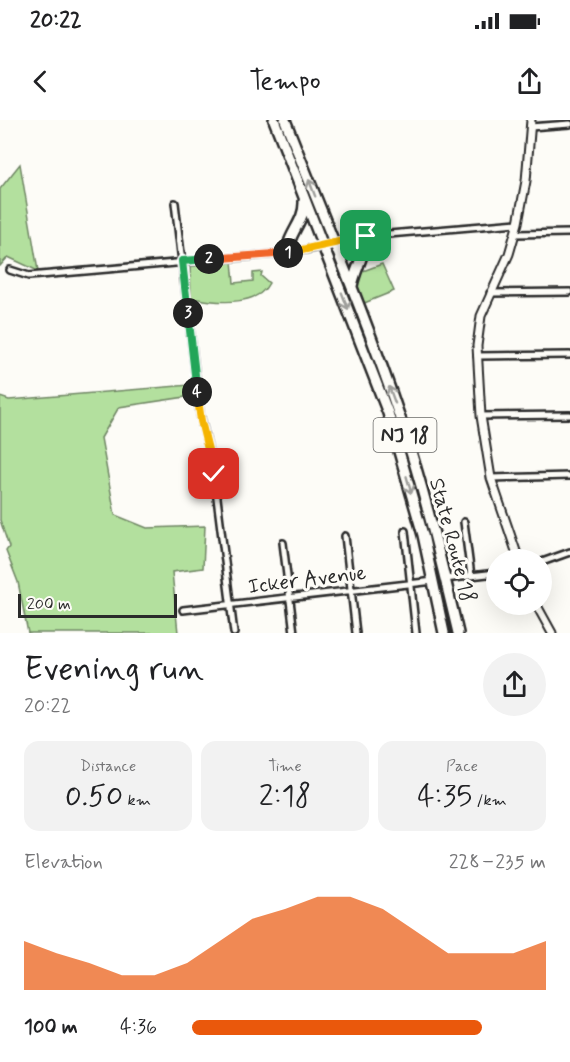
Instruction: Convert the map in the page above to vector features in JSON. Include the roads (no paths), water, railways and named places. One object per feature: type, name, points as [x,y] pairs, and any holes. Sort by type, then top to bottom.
[{"type":"highway","name":"State Route 18","points":[[274,120],[304,199],[352,289],[400,417],[458,633]]},
{"type":"highway","name":"State Route 18","points":[[285,120],[388,413],[434,581],[444,633]]},
{"type":"highway","points":[[287,253],[289,239],[303,218],[304,199]]},
{"type":"highway","points":[[352,289],[354,274],[366,246],[366,236]]},
{"type":"street","points":[[515,549],[491,478],[481,416],[477,356],[478,334],[481,316],[502,271],[518,223],[531,123],[570,124]]},
{"type":"street","points":[[175,203],[200,414],[214,474],[234,633]]},
{"type":"street","points":[[10,270],[29,276],[287,253],[366,236],[518,223]]},
{"type":"street","points":[[515,234],[570,233]]},
{"type":"street","points":[[490,293],[570,292]]},
{"type":"street","points":[[477,356],[570,355]]},
{"type":"street","points":[[481,416],[570,415]]},
{"type":"street","points":[[491,478],[570,476]]},
{"type":"street","points":[[464,522],[471,576]]},
{"type":"street","points":[[405,531],[416,633]]},
{"type":"street","points":[[345,536],[356,633]]},
{"type":"street","points":[[283,543],[294,633]]},
{"type":"street","points":[[552,558],[570,552]]},
{"type":"street","points":[[445,579],[486,574]]},
{"type":"street","name":"Icker Avenue","points":[[183,610],[434,581]]},
{"type":"street","points":[[542,615],[552,633]]}]
